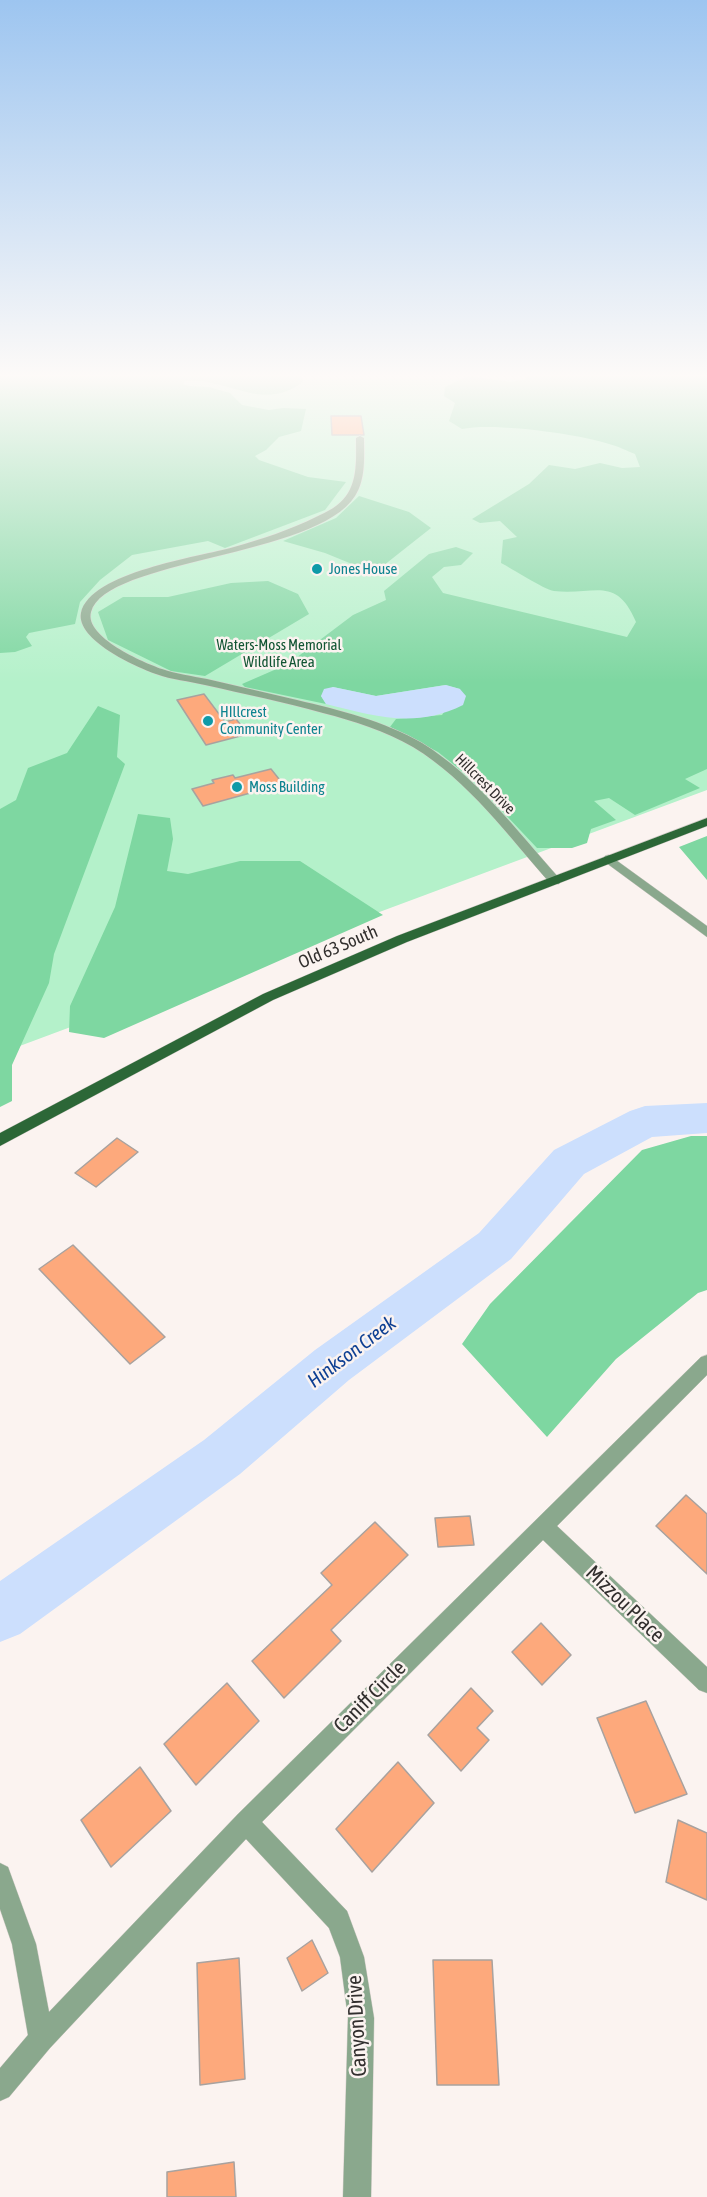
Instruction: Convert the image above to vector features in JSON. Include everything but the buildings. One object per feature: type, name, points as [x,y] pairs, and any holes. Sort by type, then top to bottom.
[{"type":"main road","name":"Old 63 South","points":[[0,1140],[268,997],[402,939],[707,822]]},
{"type":"street","name":"Hillcrest Drive","points":[[358,479],[351,496],[339,508],[268,540],[157,568],[129,578],[92,601],[86,613],[86,624],[93,634],[107,645],[161,672],[313,707],[373,724],[418,745],[449,767],[472,789],[555,881]]},
{"type":"street","points":[[609,859],[707,933]]},
{"type":"street","name":"Caniff Circle","points":[[0,2088],[41,2039],[246,1822],[707,1363]]},
{"type":"street","name":"Mizzou Place","points":[[544,1527],[707,1682]]},
{"type":"street","name":"Canyon Drive","points":[[246,1822],[338,1920],[352,1957],[361,2018],[357,2197]]},
{"type":"street","points":[[0,1875],[24,1944],[41,2039]]},
{"type":"green space","name":"Waters-Moss Memorial Wildlife Area","points":[[0,479],[707,479],[707,790],[17,1047],[0,1030]]},
{"type":"green space","points":[[0,479],[320,479],[346,482],[325,510],[225,548],[208,541],[132,555],[100,580],[80,602],[75,624],[29,633],[26,637],[32,646],[15,652],[0,653]]},
{"type":"green space","points":[[535,479],[707,479],[707,769],[685,779],[700,788],[635,815],[609,798],[594,801],[616,820],[591,829],[587,843],[572,848],[537,848],[473,780],[438,752],[390,727],[396,719],[442,715],[460,689],[445,685],[376,696],[333,687],[321,696],[326,704],[245,687],[242,684],[288,664],[353,615],[386,600],[384,591],[429,554],[456,547],[473,553],[461,565],[444,567],[432,577],[443,593],[627,637],[636,622],[620,598],[612,592],[602,590],[554,591],[536,583],[501,563],[503,540],[517,537],[500,521],[480,523],[472,519]]},
{"type":"green space","points":[[359,496],[409,512],[431,528],[374,573],[325,553],[283,541],[336,518]]},
{"type":"green space","points":[[268,581],[298,594],[309,614],[205,676],[171,671],[108,640],[98,612],[123,597],[168,597],[231,583]]},
{"type":"green space","points":[[98,706],[120,715],[117,757],[125,764],[54,954],[49,983],[12,1065],[12,1101],[0,1107],[0,809],[16,800],[28,768],[67,753]]},
{"type":"green space","points":[[138,814],[170,818],[173,839],[167,871],[188,874],[240,861],[300,861],[383,915],[104,1038],[69,1032],[70,1006],[115,907]]},
{"type":"green space","points":[[707,836],[707,880],[679,847]]},
{"type":"green space","points":[[691,1136],[707,1136],[707,1290],[698,1293],[616,1359],[547,1437],[462,1344],[490,1304],[642,1150]]},
{"type":"water","points":[[446,685],[460,689],[466,696],[463,705],[428,717],[378,716],[326,704],[321,696],[324,689],[333,687],[376,696]]},
{"type":"waterway","name":"Hinkson Creek","points":[[0,1614],[222,1457],[332,1365],[495,1246],[569,1162],[645,1122],[707,1118]]},
{"type":"place","name":"Jones House","points":[[317,569]]},
{"type":"place","name":"HIllcrest Community Center","points":[[208,721]]},
{"type":"place","name":"Moss Building","points":[[237,787]]}]
